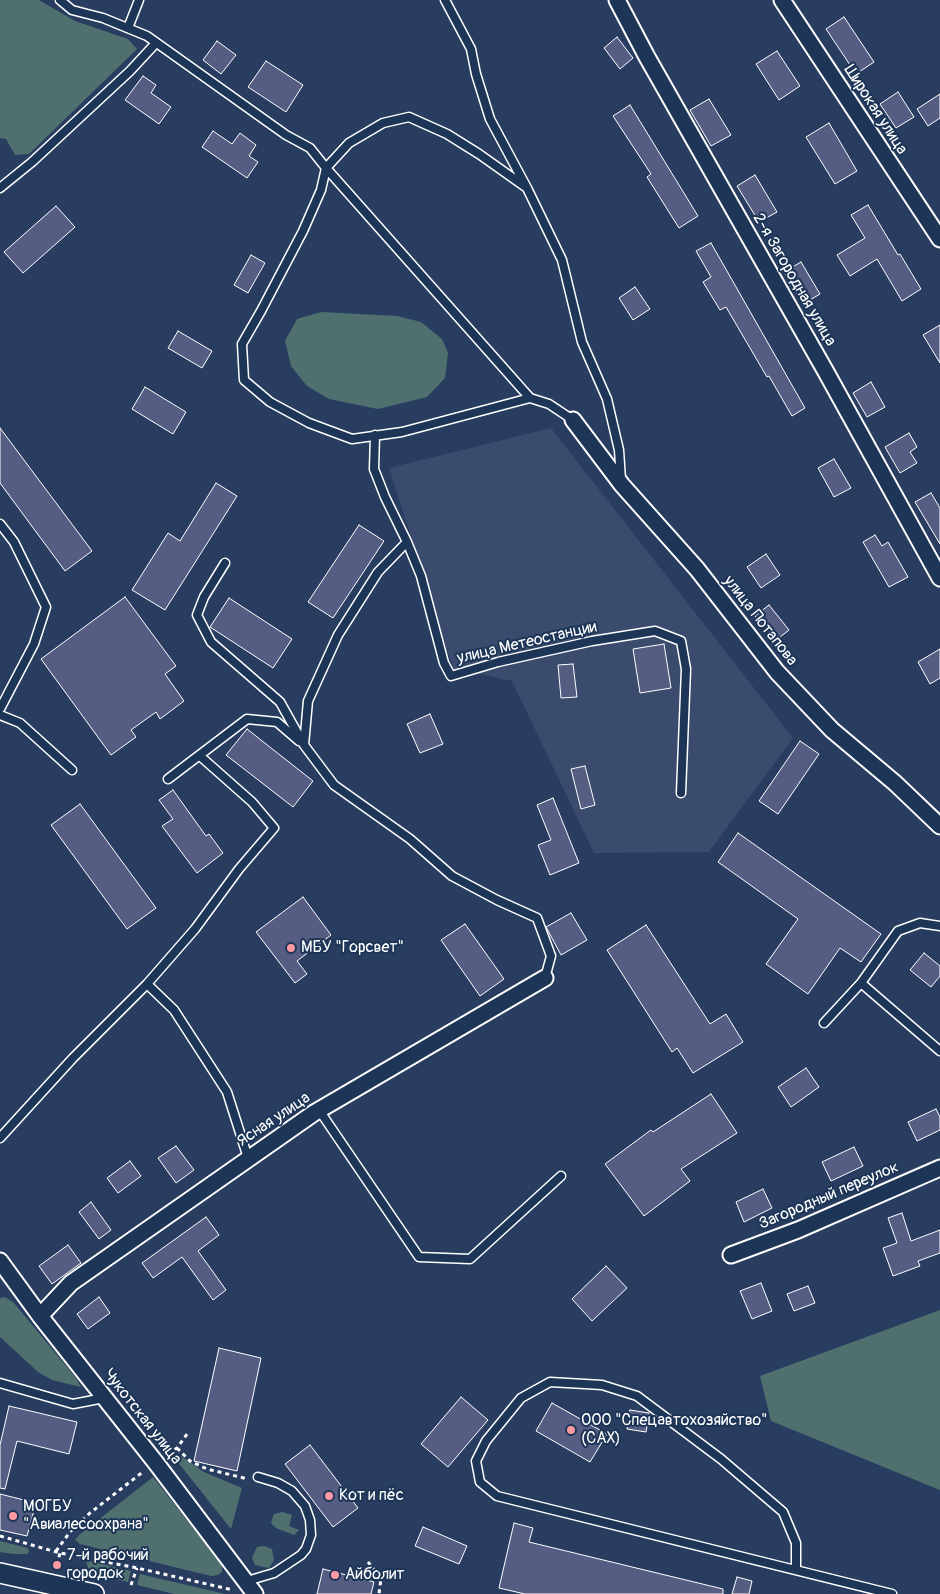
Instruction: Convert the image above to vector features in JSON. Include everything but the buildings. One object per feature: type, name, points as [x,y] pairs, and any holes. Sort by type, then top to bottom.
[{"type":"street","name":"2-я Загородная улица","points":[[616,0],[940,578]]},
{"type":"street","name":"Широкая улица","points":[[782,0],[940,239]]},
{"type":"street","name":"улица Потапова","points":[[574,420],[622,485],[697,569],[777,672],[832,730],[894,783],[940,826]]},
{"type":"street","name":"Ясная улица","points":[[40,1316],[71,1283],[319,1110],[545,978]]},
{"type":"street","name":"Загородный переулок","points":[[730,1255],[798,1230],[940,1168]]},
{"type":"street","name":"Чукотская улица","points":[[0,1261],[40,1316],[156,1463],[247,1589]]},
{"type":"street","points":[[0,1573],[94,1594]]},
{"type":"lane","points":[[60,0],[72,10],[103,18],[147,36],[286,135],[310,148],[530,398],[548,404],[574,420]]},
{"type":"lane","points":[[128,28],[139,0]]},
{"type":"lane","points":[[446,0],[471,49],[476,74],[490,119],[527,188],[562,260],[582,342],[607,399],[619,450],[622,485]]},
{"type":"lane","points":[[0,188],[65,132],[130,71],[156,43]]},
{"type":"lane","points":[[527,188],[480,154],[447,134],[409,117],[383,123],[349,143],[326,168],[321,190],[303,231],[242,344],[244,380],[270,402],[309,423],[352,439],[402,432],[530,398]]},
{"type":"lane","name":"улица Метеостанции","points":[[375,435],[374,469],[422,576],[444,663],[451,676],[498,662],[592,641],[655,631],[681,641],[686,669],[681,793]]},
{"type":"lane","points":[[0,524],[14,542],[46,607],[34,644],[0,709]]},
{"type":"lane","points":[[304,745],[308,701],[338,635],[378,572],[407,542]]},
{"type":"lane","points":[[225,563],[204,597],[197,615],[211,642],[280,702],[304,745],[334,785],[410,839],[452,876],[497,900],[537,918],[551,956],[545,978]]},
{"type":"lane","points":[[0,715],[20,723],[72,770]]},
{"type":"lane","points":[[168,779],[247,719],[277,722],[304,745]]},
{"type":"lane","points":[[0,1138],[73,1058],[147,984],[195,929],[239,869],[274,828],[252,802],[200,756]]},
{"type":"lane","points":[[824,1023],[861,983],[898,931],[920,923],[940,926]]},
{"type":"lane","points":[[861,983],[940,1051]]},
{"type":"lane","points":[[147,984],[174,1010],[227,1092],[248,1158]]},
{"type":"lane","points":[[319,1110],[419,1257],[470,1259],[561,1176]]},
{"type":"lane","points":[[796,1570],[796,1543],[782,1512],[721,1459],[637,1396],[602,1385],[550,1382],[521,1398],[486,1441],[476,1460],[480,1482],[497,1496],[892,1594]]},
{"type":"lane","points":[[0,1383],[73,1404],[104,1398]]},
{"type":"lane","points":[[247,1589],[302,1555],[311,1536],[310,1520],[305,1506],[292,1491],[278,1483],[258,1479]]},
{"type":"path","points":[[57,1565],[58,1552],[70,1532],[90,1513],[177,1448],[188,1434]]},
{"type":"path","points":[[177,1448],[190,1461],[207,1470],[258,1479]]},
{"type":"path","points":[[0,1536],[58,1552],[247,1589]]},
{"type":"path","points":[[368,1562],[381,1578],[379,1594]]},
{"type":"path","points":[[132,1585],[137,1568]]},
{"type":"shaded area","points":[[551,428],[793,738],[709,852],[594,853],[512,681],[453,668],[389,468]]},
{"type":"green space","points":[[0,0],[39,0],[75,21],[128,39],[137,49],[29,154],[15,155],[6,139],[0,138]]},
{"type":"green space","points":[[321,312],[397,316],[421,322],[442,339],[448,353],[445,378],[427,397],[378,409],[329,399],[307,386],[291,366],[285,341],[297,319]]},
{"type":"green space","points":[[5,1297],[14,1303],[76,1378],[81,1387],[52,1380],[38,1372],[0,1337],[0,1298]]},
{"type":"green space","points":[[940,1310],[940,1490],[771,1421],[760,1376]]},
{"type":"green space","points":[[181,1456],[204,1472],[242,1488],[231,1529],[177,1461]]},
{"type":"green space","points":[[153,1477],[222,1565],[222,1572],[218,1575],[211,1576],[80,1544],[75,1540]]},
{"type":"green space","points":[[282,1512],[292,1515],[289,1526],[299,1530],[294,1535],[276,1528],[271,1523],[274,1514]]},
{"type":"green space","points":[[0,1541],[28,1548],[28,1554],[0,1552]]},
{"type":"green space","points":[[265,1546],[272,1549],[274,1560],[269,1568],[255,1565],[252,1558],[257,1547]]},
{"type":"green space","points":[[89,1561],[131,1571],[128,1582],[90,1573],[86,1562]]},
{"type":"green space","points":[[140,1574],[225,1594],[174,1594],[137,1585]]},
{"type":"place","name":"МБУ \"Горсвет\"","points":[[291,948]]},
{"type":"place","name":"ООО \"Спецавтохозяйство\" (САХ)","points":[[571,1430]]},
{"type":"place","name":"Кот и пёс","points":[[329,1496]]},
{"type":"place","name":"МОГБУ \"Авиалесоохрана\"","points":[[13,1516]]},
{"type":"place","name":"7-й рабочий городок","points":[[57,1565]]},
{"type":"place","name":"Айболит","points":[[335,1575]]}]
